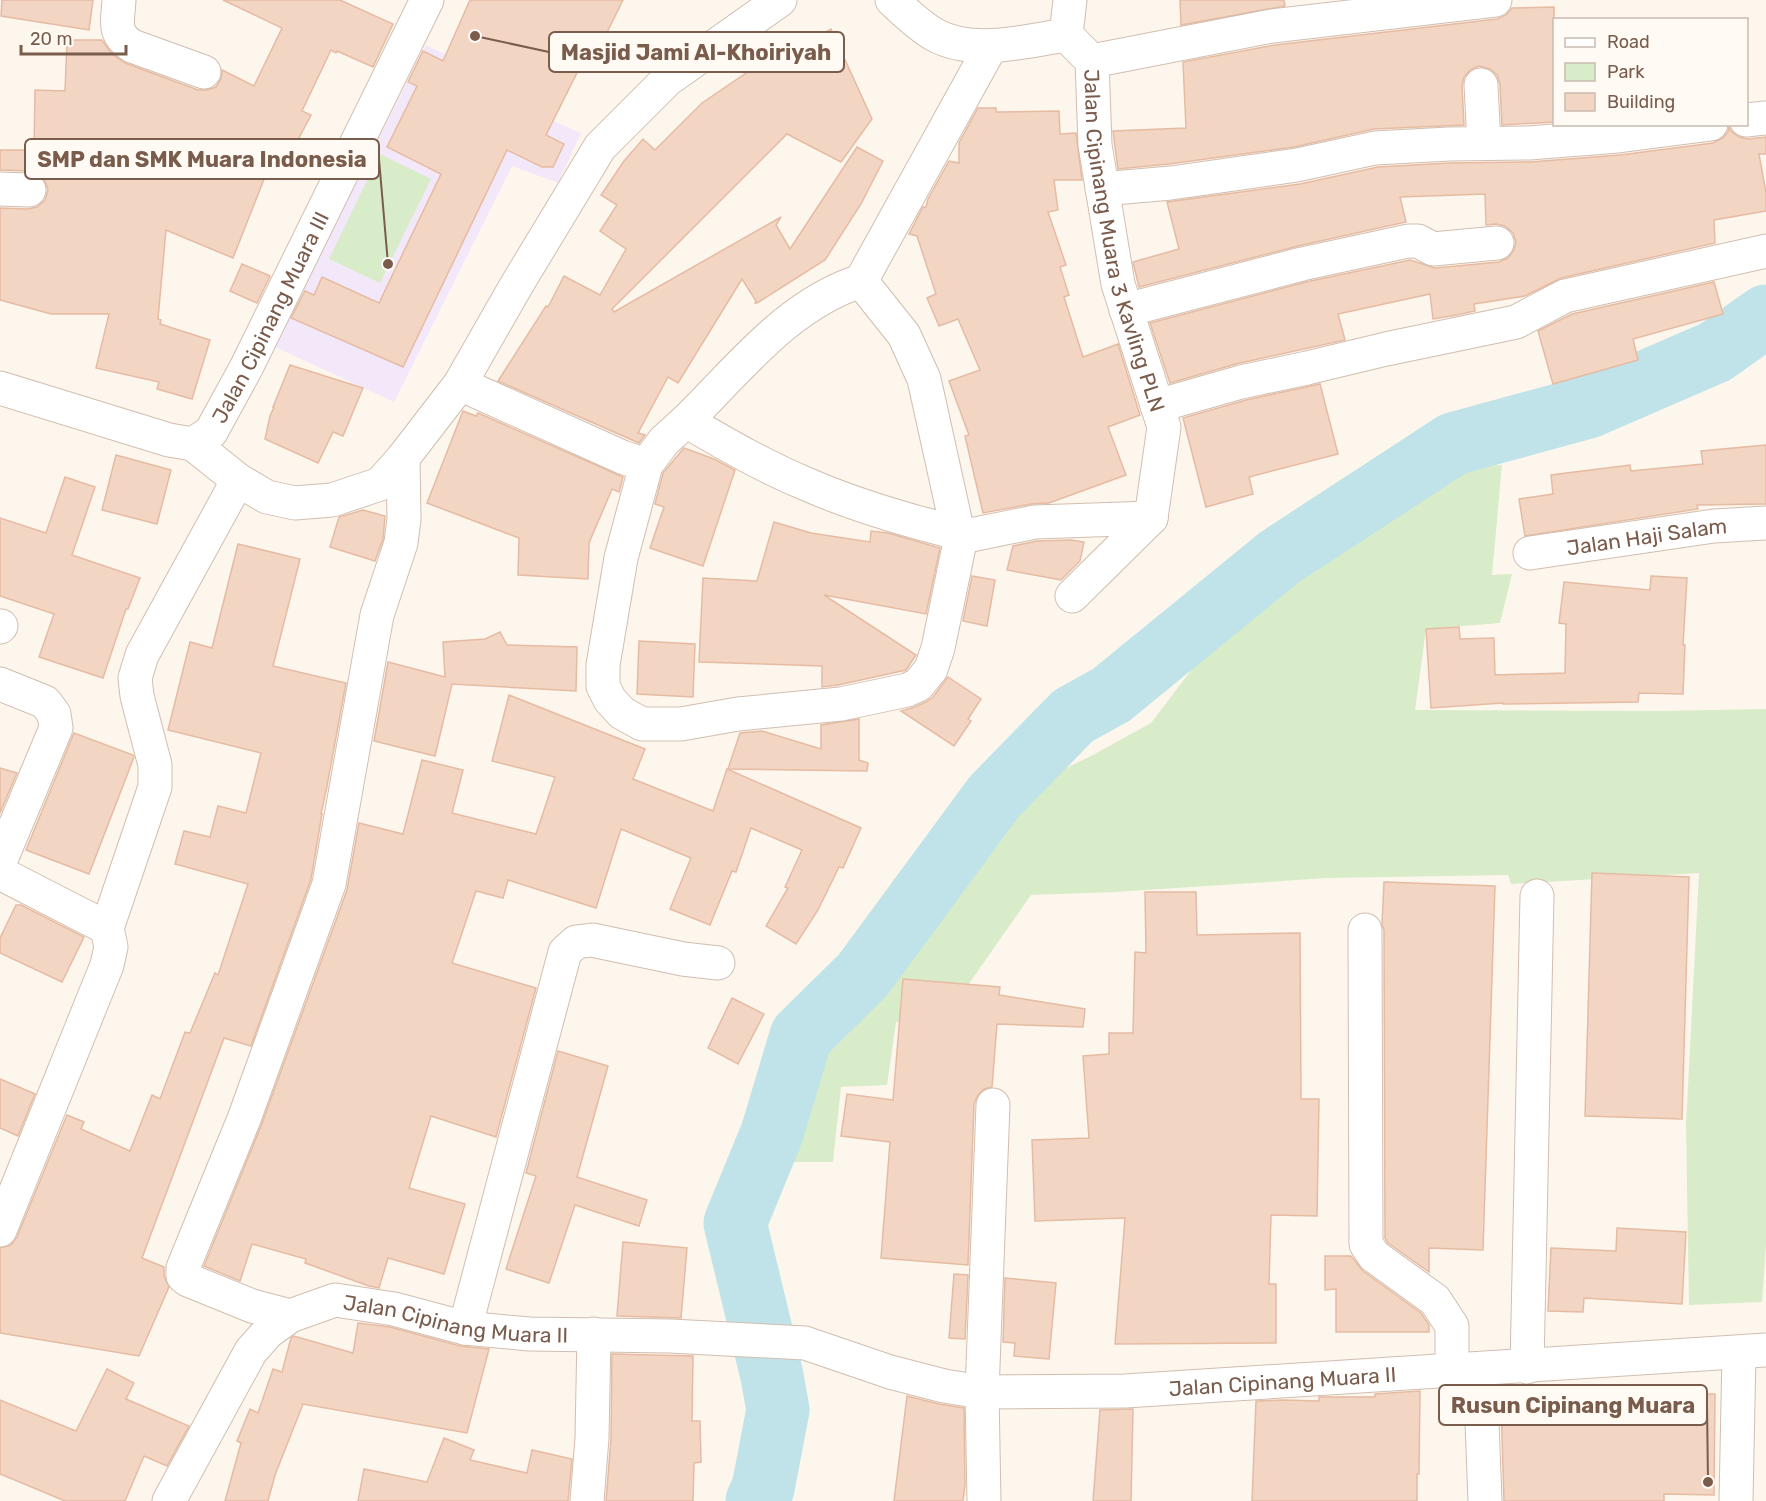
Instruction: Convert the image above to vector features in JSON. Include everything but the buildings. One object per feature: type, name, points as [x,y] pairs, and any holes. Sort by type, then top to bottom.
[{"type":"street","points":[[119,0],[118,33],[122,39],[132,46],[204,72]]},
{"type":"street","name":"Jalan Cipinang Muara III","points":[[193,444],[211,432],[246,368],[427,0]]},
{"type":"street","points":[[0,388],[169,440],[193,444],[238,480],[267,497],[295,502],[332,500],[380,484],[460,384],[600,147],[667,80],[780,0]]},
{"type":"street","points":[[892,0],[935,35],[962,45],[991,46],[1066,35],[1070,0]]},
{"type":"street","points":[[1092,62],[1272,26],[1496,0]]},
{"type":"street","name":"Jalan Cipinang Muara 3 Kavling PLN","points":[[1066,35],[1092,62],[1095,146],[1118,284],[1164,427],[1151,518]]},
{"type":"street","points":[[861,281],[904,335],[924,379],[960,535],[938,648],[931,669],[918,685],[907,690],[841,704],[738,714],[681,724],[642,724],[622,713],[610,700],[603,686],[603,665],[621,558],[646,465],[664,441],[731,373],[791,321],[817,301],[861,281],[991,46]]},
{"type":"street","points":[[1481,85],[1484,143]]},
{"type":"street","points":[[1748,120],[1766,118]]},
{"type":"street","points":[[1102,189],[1171,183],[1298,165],[1375,148],[1618,136],[1696,126]]},
{"type":"street","points":[[1126,310],[1302,264],[1408,241],[1418,241],[1433,249],[1497,243]]},
{"type":"street","points":[[1157,406],[1241,382],[1516,322],[1565,296],[1766,250]]},
{"type":"street","points":[[460,384],[622,457],[646,465]]},
{"type":"street","points":[[686,421],[802,483],[851,502],[960,535],[1035,522],[1151,518]]},
{"type":"street","points":[[290,1317],[252,1306],[188,1280],[183,1276],[183,1268],[244,1119],[329,884],[373,632],[400,543],[404,519],[403,458]]},
{"type":"street","points":[[0,1230],[107,965],[111,946],[107,928],[155,787],[155,765],[137,696],[135,678],[142,655],[238,480]]},
{"type":"street","points":[[1072,597],[1151,518]]},
{"type":"street","name":"Jalan Haji Salam","points":[[1530,553],[1714,526],[1766,523]]},
{"type":"street","points":[[0,684],[45,702],[54,714],[56,728],[0,862]]},
{"type":"street","points":[[0,873],[107,928]]},
{"type":"street","points":[[1527,1367],[1537,896]]},
{"type":"street","points":[[1365,930],[1366,1244],[1374,1256],[1435,1300],[1452,1326],[1466,1370],[1485,1501]]},
{"type":"street","points":[[465,1328],[565,952],[576,942],[592,940],[683,959],[718,963]]},
{"type":"street","points":[[984,1501],[982,1392],[993,1105]]},
{"type":"street","name":"Jalan Cipinang Muara II","points":[[169,1501],[251,1351],[268,1332],[290,1317],[335,1300],[394,1309],[465,1328],[529,1334],[670,1336],[805,1343],[847,1359],[901,1375],[944,1386],[982,1392],[1125,1391],[1753,1351]]},
{"type":"street","points":[[586,1501],[592,1438],[594,1334]]},
{"type":"street","points":[[1736,1501],[1753,1351]]},
{"type":"shaded area","points":[[426,45],[489,75],[483,91],[581,133],[558,183],[512,166],[394,402],[273,346]]},
{"type":"green space","points":[[380,154],[431,179],[380,283],[329,259]]},
{"type":"green space","points":[[1502,465],[1492,575],[1512,574],[1500,623],[1426,629],[1415,710],[1766,709],[1766,1245],[1762,1302],[1689,1305],[1686,1125],[1699,873],[1511,884],[1508,875],[1327,878],[1115,892],[1031,895],[947,1015],[896,1022],[887,1085],[841,1087],[833,1162],[777,1162],[808,1042],[865,980],[1004,798],[1091,756],[1151,723],[1196,664],[1258,597],[1442,469]]},
{"type":"waterway","points":[[757,1501],[763,1488],[778,1410],[735,1223],[772,1133],[801,1036],[863,975],[994,797],[1073,716],[1111,695],[1280,557],[1453,444],[1588,407],[1715,352],[1766,316]]},
{"type":"place","name":"Masjid Jami Al-Khoiriyah","points":[[475,36]]},
{"type":"place","name":"SMP dan SMK Muara Indonesia","points":[[388,264]]},
{"type":"place","name":"Rusun Cipinang Muara","points":[[1708,1482]]}]
